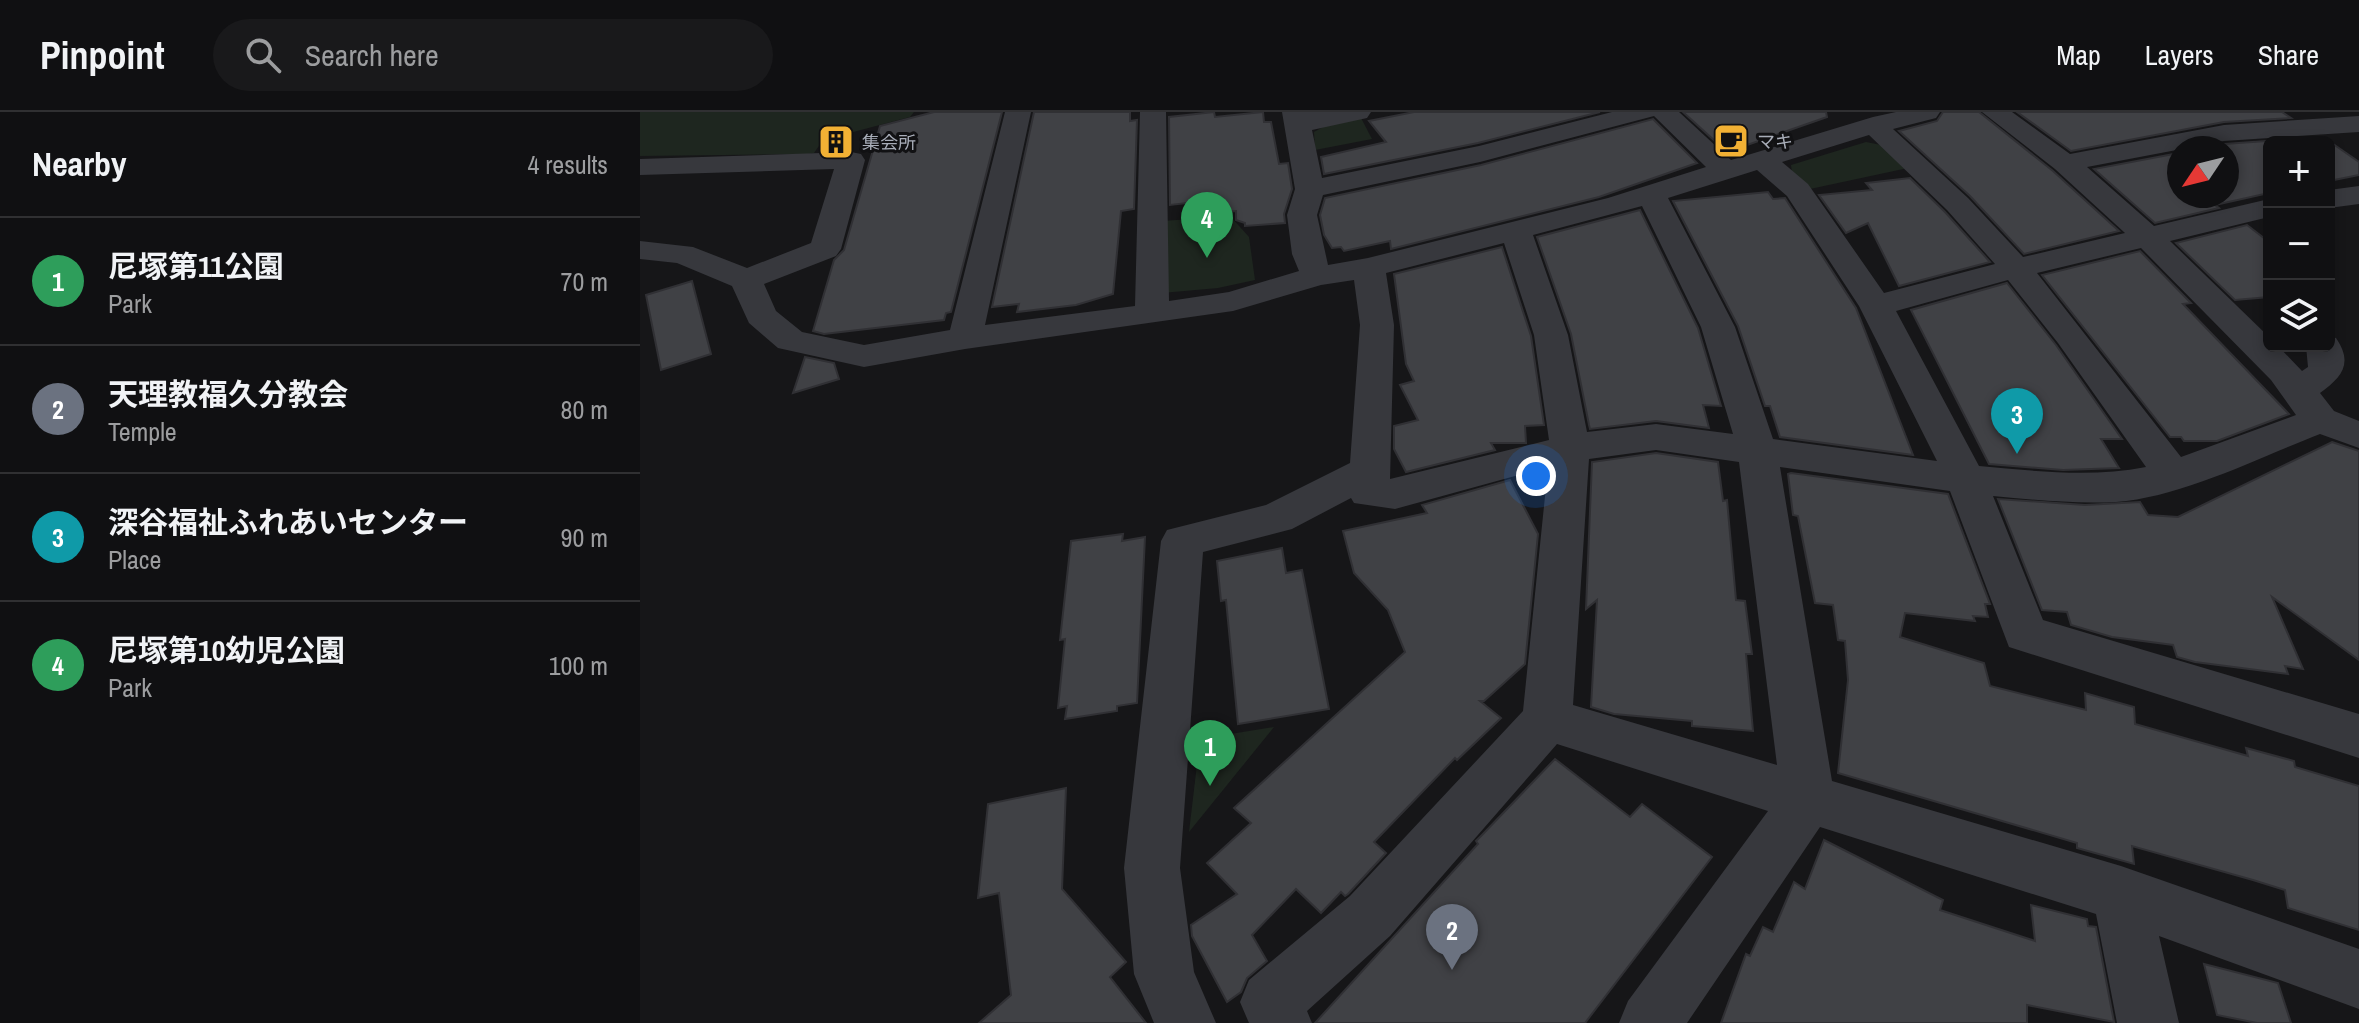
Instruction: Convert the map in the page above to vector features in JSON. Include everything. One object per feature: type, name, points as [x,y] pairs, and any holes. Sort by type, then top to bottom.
[{"type":"street","points":[[965,338],[1018,112]]},
{"type":"street","points":[[1152,314],[1153,112]]},
{"type":"street","points":[[1317,276],[1308,254],[1302,215],[1310,189],[1297,118],[1358,112]]},
{"type":"street","points":[[1310,189],[1480,154],[1643,112]]},
{"type":"street","points":[[1664,112],[1725,170]]},
{"type":"street","points":[[640,250],[662,249],[709,261],[746,280],[761,316],[790,340],[864,356],[965,338],[1233,301],[1317,276],[1369,268],[1652,196],[1761,159],[1927,112]]},
{"type":"street","points":[[1995,112],[2065,163],[2147,236],[2284,372],[2309,405],[2359,435]]},
{"type":"street","points":[[2065,163],[2224,133],[2359,124]]},
{"type":"street","points":[[1873,125],[1950,196],[2017,268],[2173,475]]},
{"type":"street","points":[[1761,159],[1798,190],[1876,306],[1966,479],[2025,634],[2359,736]]},
{"type":"street","points":[[640,167],[851,160],[825,249],[746,280]]},
{"type":"street","points":[[2335,198],[2359,195]]},
{"type":"street","points":[[1650,1023],[1808,799],[1758,452],[1718,327],[1652,196]]},
{"type":"street","points":[[1876,306],[2017,268],[2263,210]]},
{"type":"street","points":[[1281,1023],[1271,1002],[1370,916],[1547,719],[1570,448],[1551,335],[1516,231]]},
{"type":"street","points":[[1369,268],[1377,325],[1369,493],[1395,494],[1570,448],[1656,437],[1966,479],[2054,487],[2118,487],[2173,475],[2309,405],[2326,371],[2324,352]]},
{"type":"street","points":[[1185,1023],[1164,974],[1152,868],[1182,541],[1277,518],[1371,470]]},
{"type":"street","points":[[1547,719],[2121,894],[2359,979]]},
{"type":"street","points":[[2121,894],[2148,1023]]},
{"type":"shaded area","points":[[640,112],[914,112],[910,117],[823,140],[814,153],[808,154],[640,156]]},
{"type":"shaded area","points":[[1361,118],[1372,139],[1315,150],[1314,132],[1325,126]]},
{"type":"shaded area","points":[[1866,142],[1886,146],[1908,168],[1810,189],[1792,173],[1791,165]]},
{"type":"shaded area","points":[[1230,216],[1249,237],[1255,280],[1218,288],[1162,293],[1163,221]]},
{"type":"shaded area","points":[[1274,727],[1189,832],[1200,739]]},
{"type":"building","points":[[934,112],[1002,112],[951,312],[946,313],[944,320],[824,334],[813,331],[834,260],[844,250],[880,126]]},
{"type":"building","points":[[1034,112],[1130,112],[1130,121],[1137,120],[1134,209],[1121,211],[1113,294],[1076,305],[1017,312],[1019,304],[992,307]]},
{"type":"building","points":[[1214,112],[1215,117],[1263,112],[1264,122],[1271,122],[1279,164],[1288,163],[1292,189],[1284,214],[1285,223],[1245,226],[1245,223],[1236,220],[1236,211],[1187,216],[1187,203],[1170,205],[1169,117]]},
{"type":"building","points":[[1414,112],[1600,112],[1478,143],[1324,174],[1321,157],[1386,142],[1369,121]]},
{"type":"building","points":[[1683,112],[1826,112],[1827,117],[1727,152]]},
{"type":"building","points":[[1943,112],[1979,112],[2053,171],[2119,231],[2024,254],[1970,196],[1899,131],[1937,121]]},
{"type":"building","points":[[2017,112],[2282,112],[2291,118],[2224,122],[2071,151]]},
{"type":"building","points":[[1653,119],[1697,163],[1599,197],[1391,249],[1390,241],[1344,251],[1341,247],[1332,248],[1324,235],[1320,215],[1325,198],[1481,165]]},
{"type":"building","points":[[2263,141],[2263,194],[2239,200],[2239,143]]},
{"type":"building","points":[[2335,145],[2359,162],[2359,175],[2335,180]]},
{"type":"building","points":[[2167,155],[2167,208],[2219,208],[2155,223],[2094,169]]},
{"type":"building","points":[[1910,178],[1990,262],[1899,286],[1868,223],[1846,233],[1819,195],[1872,190],[1866,183]]},
{"type":"building","points":[[1768,192],[1773,199],[1785,198],[1856,308],[1913,455],[1780,437],[1770,406],[1765,406],[1738,326],[1673,201]]},
{"type":"building","points":[[1640,210],[1698,328],[1721,406],[1703,405],[1709,428],[1656,421],[1590,429],[1571,334],[1537,237]]},
{"type":"building","points":[[2247,225],[2263,237],[2263,298],[2235,300],[2176,243]]},
{"type":"building","points":[[1502,247],[1531,336],[1544,425],[1525,426],[1526,443],[1491,443],[1495,450],[1406,472],[1394,449],[1394,426],[1418,420],[1400,385],[1414,381],[1406,364],[1394,274]]},
{"type":"building","points":[[2140,251],[2191,303],[2183,304],[2289,414],[2217,441],[2184,441],[2181,437],[2170,437],[2042,275]]},
{"type":"building","points":[[692,281],[711,354],[661,370],[646,295]]},
{"type":"building","points":[[2007,283],[2056,345],[2122,439],[2101,439],[2119,468],[2063,470],[1989,464],[1911,310]]},
{"type":"building","points":[[805,357],[834,363],[839,379],[793,393]]},
{"type":"building","points":[[2332,442],[2359,451],[2359,660],[2272,597],[2303,669],[2285,666],[2288,674],[2195,662],[2177,657],[2173,645],[2112,637],[2071,625],[2067,612],[2042,610],[1998,499],[2085,505],[2140,502],[2148,515],[2178,517]]},
{"type":"building","points":[[1656,453],[1718,462],[1723,501],[1727,500],[1736,600],[1745,601],[1752,654],[1746,654],[1753,731],[1692,726],[1692,721],[1614,714],[1591,707],[1597,600],[1586,609],[1592,462]]},
{"type":"building","points":[[1788,474],[1948,494],[1990,604],[1985,604],[1988,617],[1973,616],[1975,621],[1905,613],[1900,637],[1984,663],[1990,686],[2086,710],[2085,693],[2134,707],[2135,724],[2248,756],[2246,748],[2294,761],[2295,767],[2359,786],[2359,930],[2288,908],[2285,890],[2253,880],[2132,846],[2134,864],[2077,848],[2077,843],[1838,773],[1848,680],[1845,641],[1838,640],[1833,605],[1815,603],[1798,516],[1793,515]]},
{"type":"building","points":[[1510,480],[1538,534],[1525,664],[1484,701],[1480,701],[1501,718],[1457,760],[1455,758],[1374,842],[1386,853],[1348,894],[1345,896],[1341,892],[1321,913],[1296,889],[1252,935],[1267,961],[1247,978],[1241,992],[1227,1002],[1192,936],[1191,925],[1237,894],[1207,863],[1251,823],[1234,808],[1405,652],[1388,610],[1354,573],[1343,531],[1427,513],[1422,505]]},
{"type":"building","points":[[1123,534],[1122,541],[1145,537],[1137,703],[1117,706],[1117,711],[1065,719],[1067,706],[1058,708],[1065,639],[1060,640],[1071,541]]},
{"type":"building","points":[[1282,548],[1286,573],[1302,570],[1329,709],[1238,724],[1226,600],[1221,601],[1217,561]]},
{"type":"building","points":[[1555,759],[1630,817],[1642,804],[1712,857],[1585,1023],[1315,1023],[1478,844],[1476,841]]},
{"type":"building","points":[[1066,788],[1062,889],[1126,962],[1110,977],[1146,1023],[979,1023],[1011,995],[999,893],[978,898],[988,804]]},
{"type":"building","points":[[1824,840],[1943,900],[1940,910],[2035,941],[2031,905],[2087,919],[2088,926],[2096,927],[2114,1022],[2027,1005],[2027,1023],[1721,1023],[1746,954],[1750,956],[1763,927],[1773,932],[1794,882],[1805,889]]},
{"type":"building","points":[[2204,964],[2278,983],[2291,1023],[2257,1023],[2217,1015]]},
{"type":"place","name":"マキ","points":[[1731,141]]},
{"type":"place","name":"集会所","points":[[836,142]]},
{"type":"place","name":"尼塚第10幼児公園","points":[[1207,258]]},
{"type":"place","name":"深谷福祉ふれあいセンター","points":[[2017,454]]},
{"type":"place","name":"尼塚第11公園","points":[[1210,786]]},
{"type":"place","name":"天理教福久分教会","points":[[1452,970]]}]
